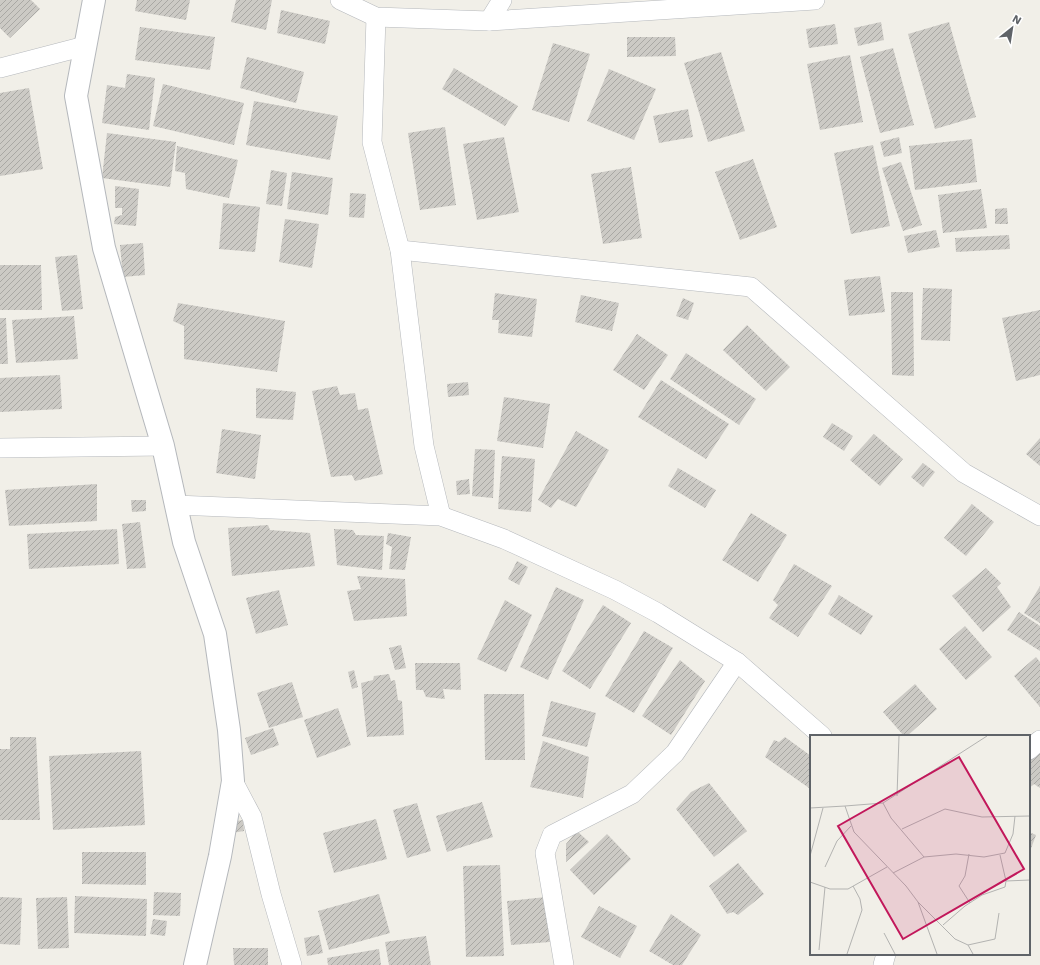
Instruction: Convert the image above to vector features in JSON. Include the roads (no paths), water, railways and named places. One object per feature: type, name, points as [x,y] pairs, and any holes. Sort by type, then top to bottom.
[{"type":"street","points":[[94,0],[76,96],[104,248],[162,446],[184,542],[215,634],[229,730],[233,781],[220,856],[195,965]]},
{"type":"street","points":[[340,0],[376,17],[488,20],[815,0]]},
{"type":"street","points":[[488,20],[502,0]]},
{"type":"street","points":[[376,17],[372,142],[400,250],[424,446],[441,516]]},
{"type":"street","points":[[0,68],[85,46]]},
{"type":"street","points":[[400,250],[751,287],[964,473],[1040,516]]},
{"type":"street","points":[[0,448],[162,446]]},
{"type":"street","points":[[175,505],[441,516],[504,539],[615,590],[658,613],[738,662],[821,735]]},
{"type":"street","points":[[564,965],[545,853],[552,835],[632,794],[675,753],[738,662]]},
{"type":"street","points":[[1030,749],[1040,740]]},
{"type":"street","points":[[233,781],[252,817],[271,894],[292,965]]},
{"type":"street","points":[[883,965],[886,955]]}]
